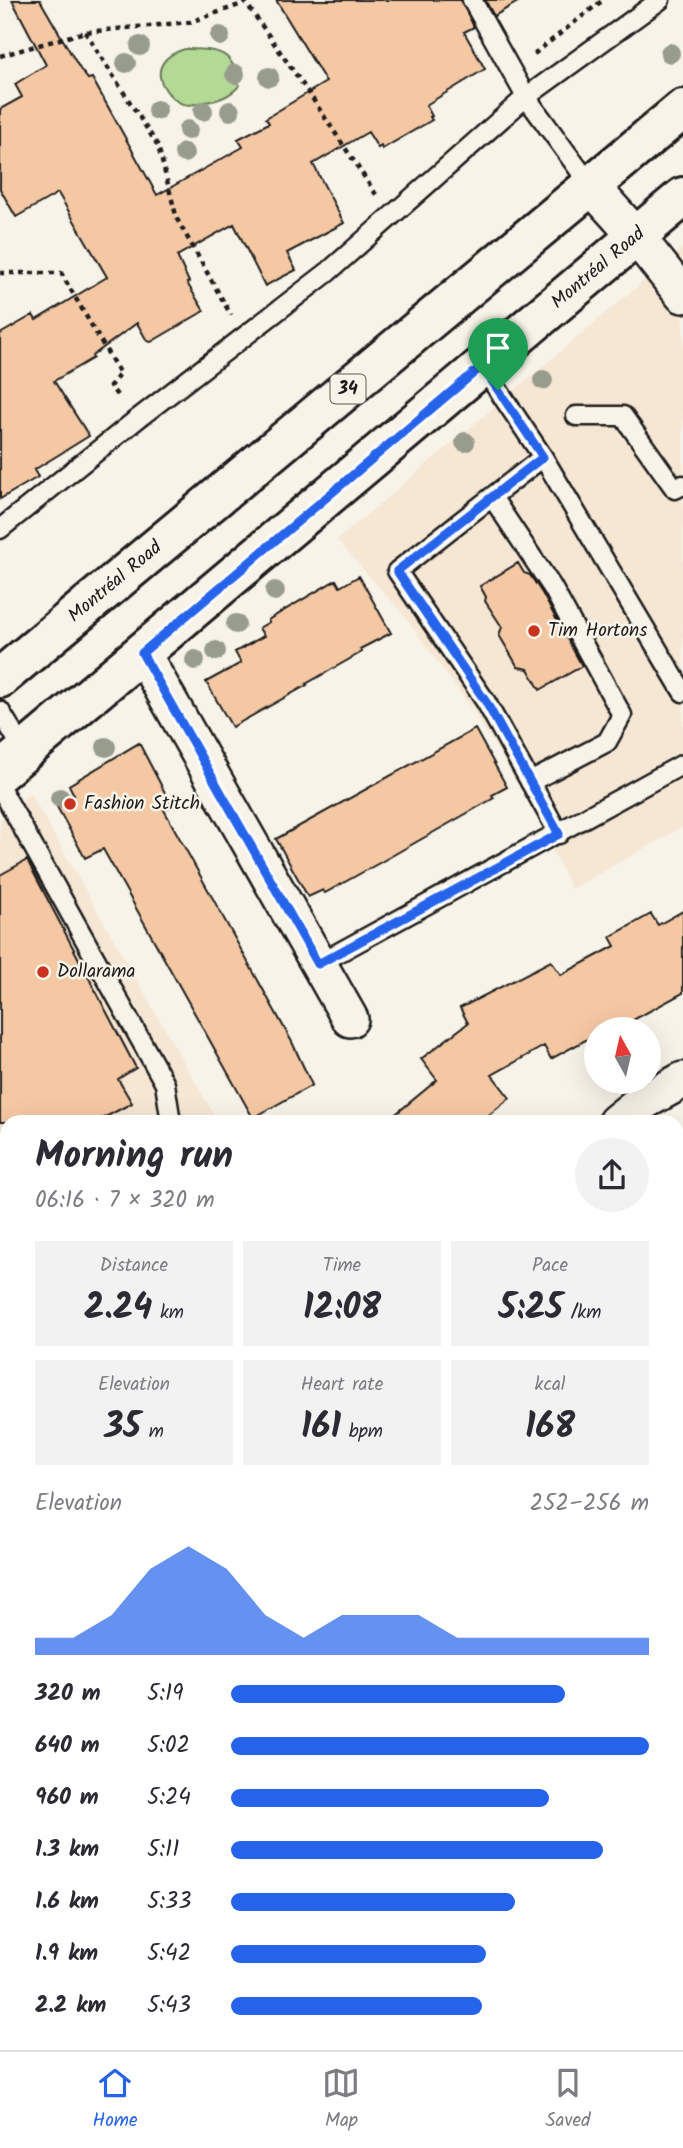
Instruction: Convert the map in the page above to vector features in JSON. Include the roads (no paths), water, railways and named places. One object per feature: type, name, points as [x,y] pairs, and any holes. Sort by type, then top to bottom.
[{"type":"main road","name":"Montréal Road","points":[[0,678],[683,109]]},
{"type":"main road","name":"Montréal Road","points":[[12,762],[683,197]]},
{"type":"street","points":[[592,186],[683,295]]},
{"type":"street","points":[[142,653],[350,1019]]},
{"type":"street","points":[[625,1115],[636,1106],[683,1080]]},
{"type":"lane","points":[[472,0],[526,97],[592,186]]},
{"type":"lane","points":[[0,529],[328,272],[526,97],[660,0]]},
{"type":"lane","points":[[482,366],[543,457],[683,692]]},
{"type":"lane","points":[[576,416],[623,416],[675,489],[683,485]]},
{"type":"lane","points":[[543,457],[397,571],[486,702],[559,834]]},
{"type":"lane","points":[[492,497],[552,587],[622,715],[607,742],[530,782]]},
{"type":"lane","points":[[0,711],[12,762]]},
{"type":"lane","points":[[318,964],[683,764]]},
{"type":"lane","points":[[0,787],[165,1084],[170,1115]]},
{"type":"place","name":"Tim Hortons","points":[[534,631]]},
{"type":"place","name":"Fashion Stitch","points":[[70,804]]},
{"type":"place","name":"Dollarama","points":[[43,972]]}]
